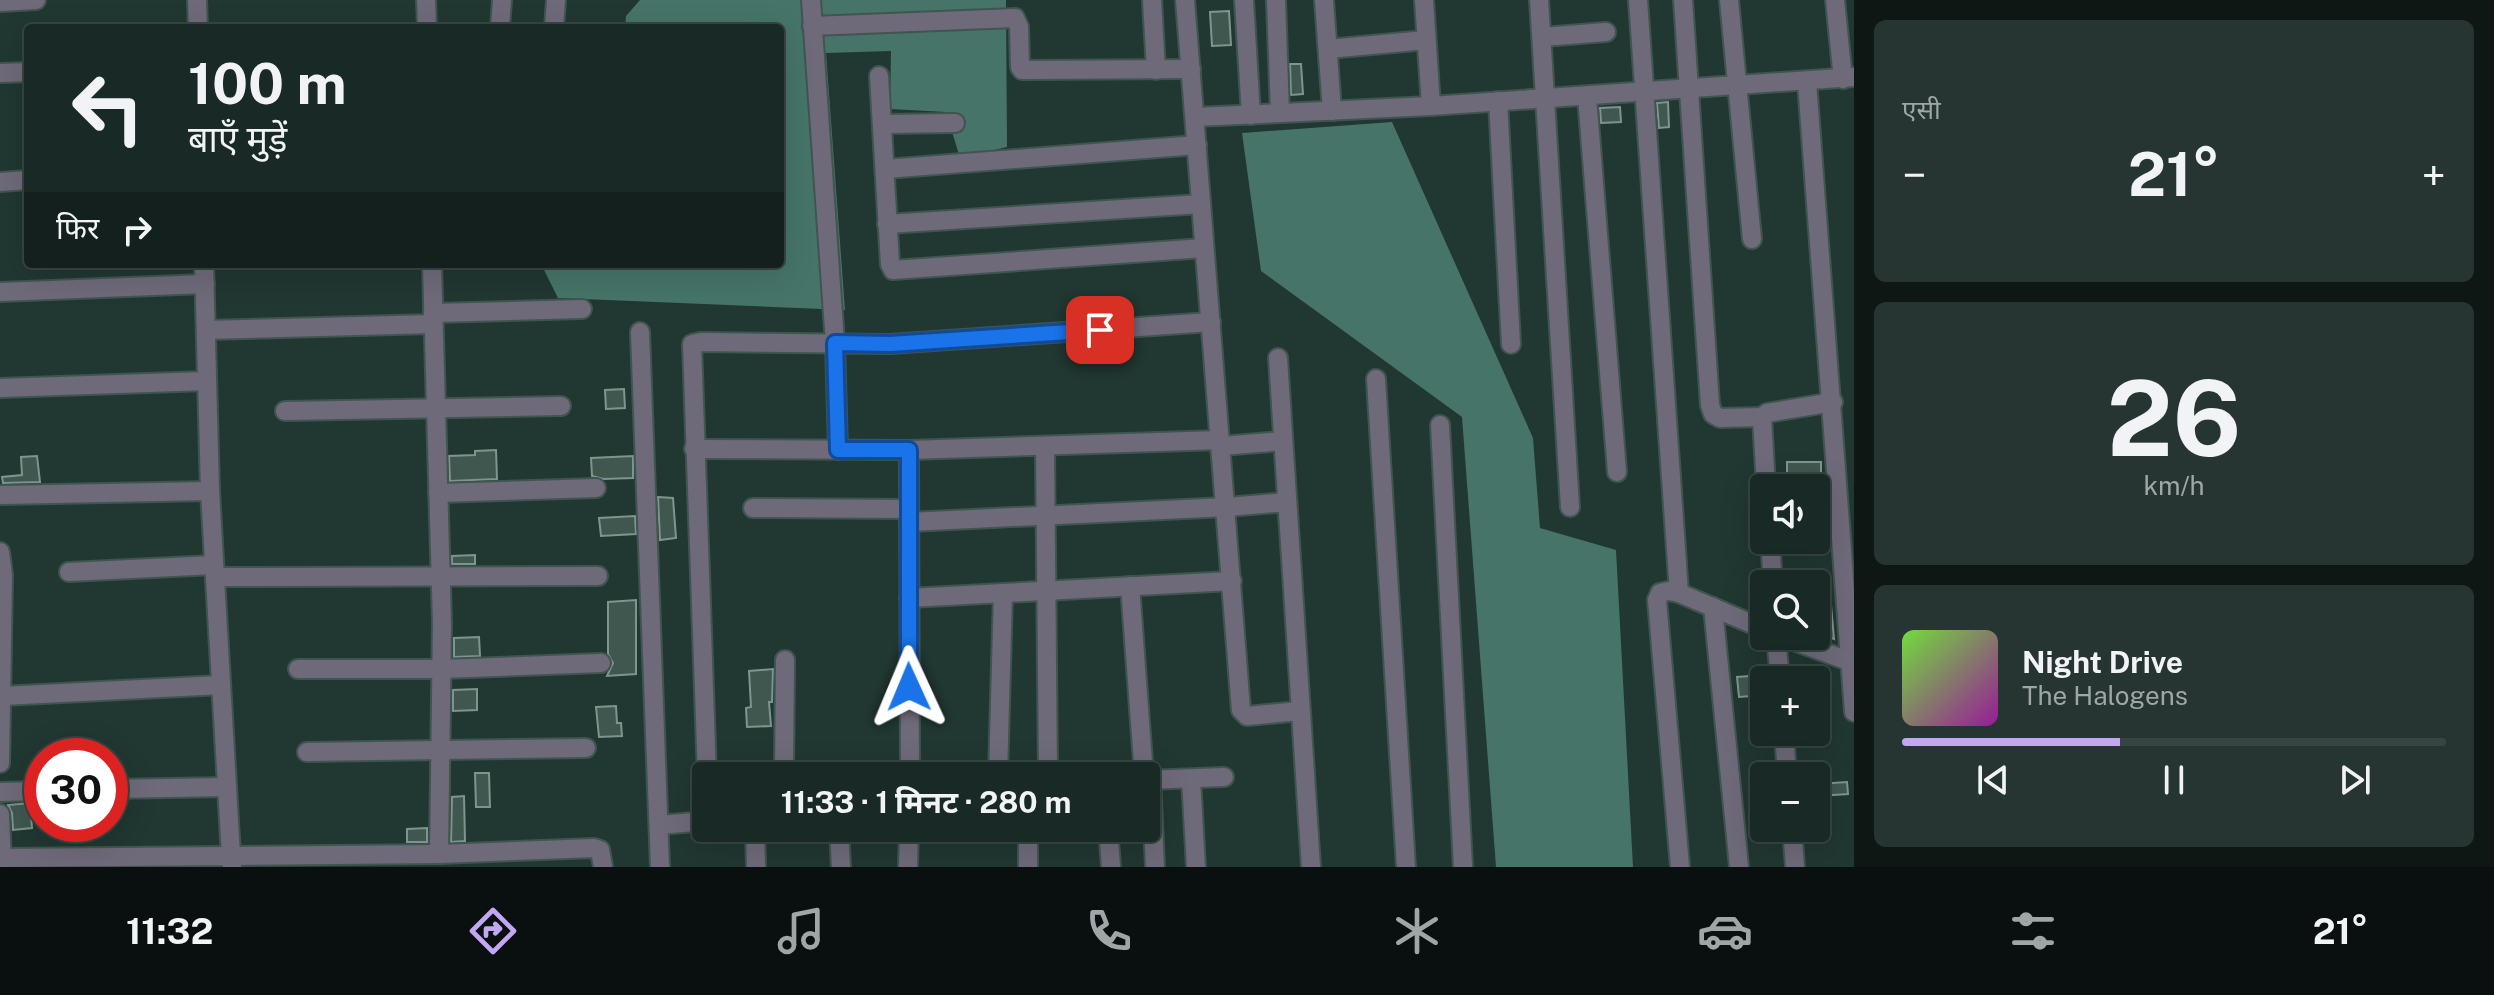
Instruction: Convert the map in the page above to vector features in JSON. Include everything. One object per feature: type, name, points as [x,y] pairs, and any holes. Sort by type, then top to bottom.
[{"type":"street","points":[[0,2],[36,0]]},
{"type":"street","points":[[197,0],[198,24]]},
{"type":"street","points":[[426,0],[427,24]]},
{"type":"street","points":[[500,24],[502,0]]},
{"type":"street","points":[[554,24],[556,0]]},
{"type":"street","points":[[811,0],[835,343],[838,450]]},
{"type":"street","points":[[1152,0],[1156,70]]},
{"type":"street","points":[[1185,0],[1243,714],[1252,716],[1300,711]]},
{"type":"street","points":[[1244,0],[1251,115]]},
{"type":"street","points":[[1276,0],[1280,113]]},
{"type":"street","points":[[1324,0],[1332,111]]},
{"type":"street","points":[[1424,0],[1431,106]]},
{"type":"street","points":[[1539,0],[1570,507]]},
{"type":"street","points":[[1638,0],[1679,593]]},
{"type":"street","points":[[1683,0],[1713,414],[1720,418],[1762,417],[1767,413],[1833,402]]},
{"type":"street","points":[[1729,0],[1752,239]]},
{"type":"street","points":[[1195,117],[1431,106],[1848,78],[1835,0]]},
{"type":"street","points":[[812,26],[984,9],[1015,18],[1019,27],[1019,62],[1022,70],[1191,69]]},
{"type":"street","points":[[1542,37],[1606,32]]},
{"type":"street","points":[[1328,49],[1426,40]]},
{"type":"street","points":[[0,73],[24,72]]},
{"type":"street","points":[[879,76],[887,224],[893,270],[1204,248]]},
{"type":"street","points":[[1807,82],[1854,712]]},
{"type":"street","points":[[1587,96],[1617,472]]},
{"type":"street","points":[[1498,101],[1511,344]]},
{"type":"street","points":[[882,124],[955,123]]},
{"type":"street","points":[[885,169],[1197,145]]},
{"type":"street","points":[[0,182],[24,180]]},
{"type":"street","points":[[887,224],[1201,204]]},
{"type":"street","points":[[204,268],[210,491],[232,861]]},
{"type":"street","points":[[432,268],[441,578],[439,854]]},
{"type":"street","points":[[0,292],[205,284]]},
{"type":"street","points":[[206,330],[582,309]]},
{"type":"street","points":[[706,762],[692,344],[890,344],[1211,322]]},
{"type":"street","points":[[640,332],[660,867]]},
{"type":"street","points":[[1278,358],[1311,867]]},
{"type":"street","points":[[1376,379],[1406,867]]},
{"type":"street","points":[[0,388],[207,381]]},
{"type":"street","points":[[285,411],[561,406]]},
{"type":"street","points":[[1762,417],[1765,474]]},
{"type":"street","points":[[1440,425],[1463,867]]},
{"type":"street","points":[[694,449],[909,450],[1283,441]]},
{"type":"street","points":[[1045,446],[1048,762]]},
{"type":"street","points":[[909,450],[910,762]]},
{"type":"street","points":[[438,493],[596,488]]},
{"type":"street","points":[[0,495],[210,491]]},
{"type":"street","points":[[753,508],[909,516],[1045,516],[1287,502]]},
{"type":"street","points":[[0,554],[0,763]]},
{"type":"street","points":[[69,572],[215,571],[441,578],[598,576]]},
{"type":"street","points":[[909,598],[1232,581]]},
{"type":"street","points":[[1130,586],[1146,762]]},
{"type":"street","points":[[998,762],[1003,593]]},
{"type":"street","points":[[1680,867],[1656,611],[1660,593],[1679,593],[1750,623]]},
{"type":"street","points":[[1713,607],[1739,867]]},
{"type":"street","points":[[1818,650],[1852,662]]},
{"type":"street","points":[[784,762],[785,660]]},
{"type":"street","points":[[298,669],[442,669],[601,663]]},
{"type":"street","points":[[2,696],[221,685]]},
{"type":"street","points":[[307,752],[586,748]]},
{"type":"street","points":[[1160,779],[1224,777]]},
{"type":"street","points":[[1191,779],[1196,867]]},
{"type":"street","points":[[128,789],[227,787]]},
{"type":"street","points":[[0,792],[24,791]]},
{"type":"street","points":[[0,814],[2,863],[232,861],[594,848],[600,850],[603,867]]},
{"type":"street","points":[[659,825],[692,822]]},
{"type":"street","points":[[755,842],[756,867]]},
{"type":"street","points":[[840,842],[841,867]]},
{"type":"street","points":[[908,867],[909,842]]},
{"type":"street","points":[[1028,842],[1028,867]]},
{"type":"street","points":[[1109,842],[1111,867]]},
{"type":"street","points":[[1153,842],[1155,867]]},
{"type":"street","points":[[1793,842],[1795,867]]},
{"type":"shaded area","points":[[640,0],[1006,0],[1007,147],[960,158],[946,112],[890,109],[891,51],[826,53],[845,310],[558,298],[543,268],[784,268],[784,24],[625,24],[626,16]]},
{"type":"shaded area","points":[[1392,122],[1533,438],[1540,528],[1616,550],[1633,867],[1496,867],[1462,417],[1261,271],[1242,133]]},
{"type":"building","points":[[1229,11],[1231,45],[1212,46],[1210,12]]},
{"type":"building","points":[[1290,64],[1301,64],[1303,94],[1291,95]]},
{"type":"building","points":[[1668,102],[1669,127],[1659,128],[1657,103]]},
{"type":"building","points":[[1620,107],[1621,122],[1601,123],[1600,108]]},
{"type":"building","points":[[624,389],[625,408],[606,409],[605,390]]},
{"type":"building","points":[[496,450],[497,479],[450,481],[449,456]]},
{"type":"building","points":[[37,456],[40,482],[3,483],[2,477],[22,475],[21,457]]},
{"type":"building","points":[[633,456],[633,478],[603,479],[592,476],[591,458]]},
{"type":"building","points":[[1787,462],[1821,462],[1821,474],[1787,474]]},
{"type":"building","points":[[658,497],[673,498],[676,538],[660,540]]},
{"type":"building","points":[[635,516],[636,534],[601,536],[599,518]]},
{"type":"building","points":[[475,555],[475,564],[452,564],[452,556]]},
{"type":"building","points":[[636,600],[636,674],[607,676],[613,663],[608,654],[608,602]]},
{"type":"building","points":[[1831,605],[1834,639],[1830,637]]},
{"type":"building","points":[[479,637],[480,656],[454,657],[454,638]]},
{"type":"building","points":[[773,669],[772,702],[769,702],[771,726],[747,727],[746,708],[751,707],[749,671]]},
{"type":"building","points":[[1750,676],[1750,696],[1739,697],[1737,677]]},
{"type":"building","points":[[477,689],[477,710],[453,711],[453,690]]},
{"type":"building","points":[[616,706],[622,736],[599,737],[596,707]]},
{"type":"building","points":[[475,773],[489,773],[490,807],[476,807]]},
{"type":"building","points":[[1847,782],[1848,794],[1830,795],[1830,783]]},
{"type":"building","points":[[464,796],[465,841],[451,842],[452,797]]},
{"type":"building","points":[[24,804],[24,829],[13,830],[8,805]]},
{"type":"building","points":[[427,828],[427,842],[407,842],[407,829]]},
{"type":"route","points":[[909,687],[909,450],[838,450],[835,343],[890,344],[1100,330]]}]
